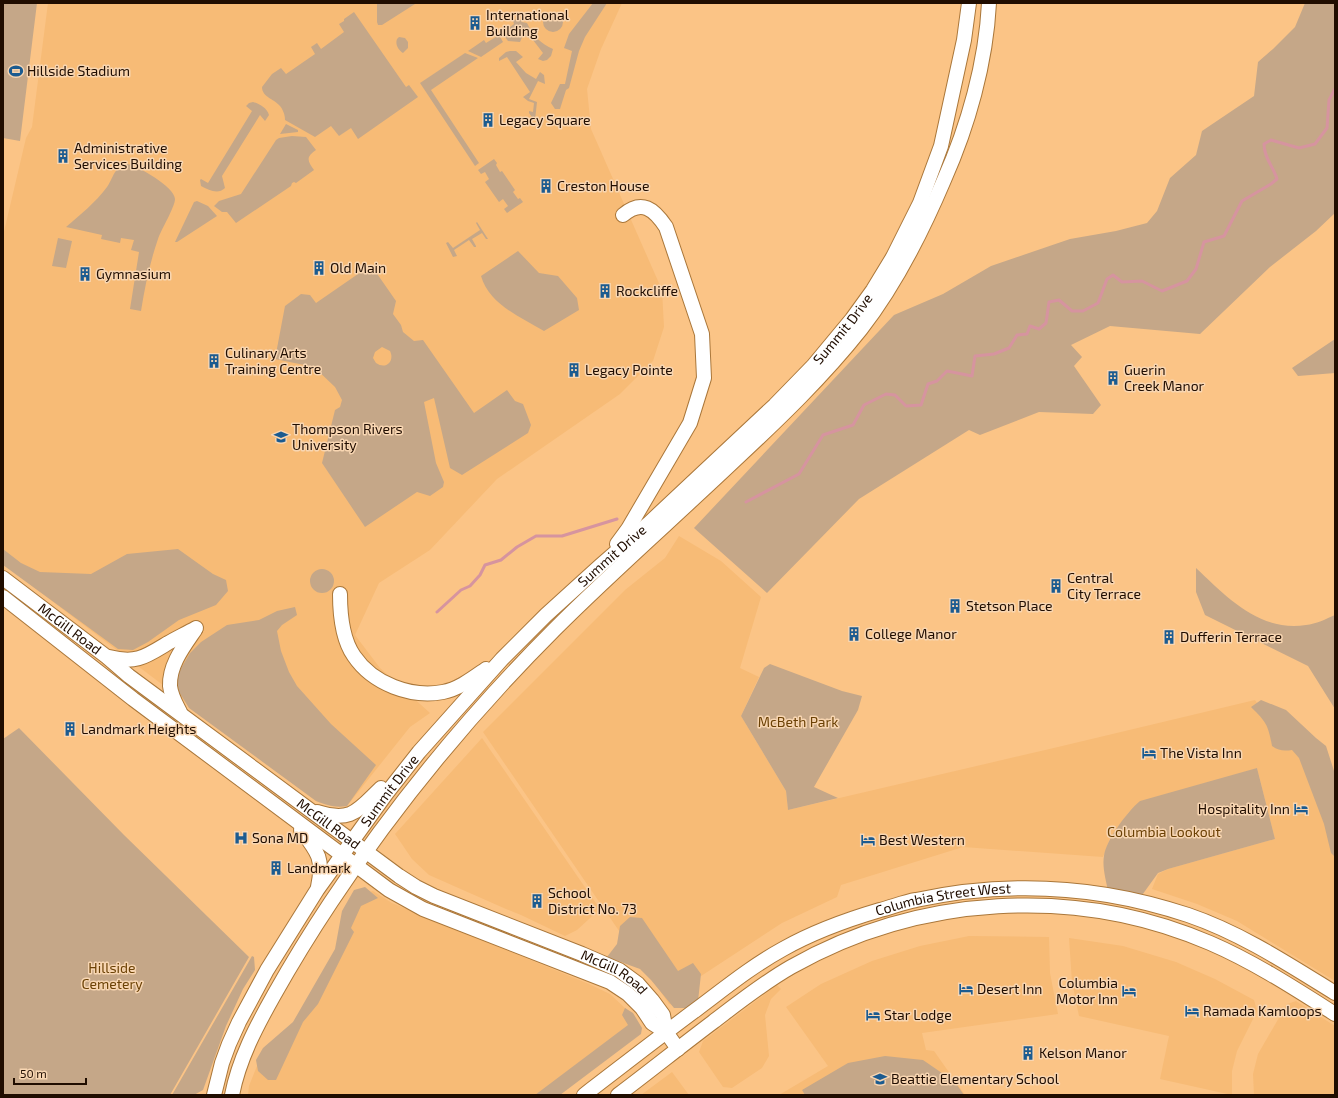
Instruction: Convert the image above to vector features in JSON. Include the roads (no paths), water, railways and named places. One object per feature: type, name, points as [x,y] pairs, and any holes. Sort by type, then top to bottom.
[{"type":"main road","points":[[965,3],[966,18]]},
{"type":"main road","name":"Summit Drive","points":[[214,1095],[222,1063],[239,1022],[267,970],[317,890],[342,854],[419,752],[502,659],[600,566],[648,524],[813,366],[852,319],[873,290],[893,257],[920,203],[941,146],[964,40],[968,3]]},
{"type":"main road","name":"Summit Drive","points":[[232,1095],[234,1084],[246,1050],[268,1006],[314,929],[356,865],[399,805],[442,752],[502,683],[556,628],[784,414],[822,376],[862,327],[883,297],[903,264],[932,210],[953,159],[973,98],[988,28],[989,3]]},
{"type":"main road","points":[[988,28],[992,3]]},
{"type":"main road","points":[[600,566],[628,529],[690,423],[704,378],[702,334],[666,227],[652,210],[644,207],[636,207],[623,215]]},
{"type":"main road","name":"McGill Road","points":[[3,578],[143,686],[399,876],[416,887],[434,896],[619,970],[638,984],[652,1000],[663,1015],[666,1032]]},
{"type":"main road","points":[[340,594],[340,615],[343,629],[354,657],[373,676],[404,691],[423,693],[443,692],[460,686],[502,659]]},
{"type":"main road","name":"McGill Road","points":[[3,597],[133,699],[395,893],[423,909],[610,982],[628,994],[642,1008],[652,1023],[666,1032],[678,1049]]},
{"type":"main road","points":[[107,657],[122,661],[144,657],[196,628],[180,652],[170,678],[170,687],[173,698],[182,714]]},
{"type":"main road","points":[[133,699],[143,686]]},
{"type":"main road","points":[[310,810],[339,817],[362,808],[419,752]]},
{"type":"main road","points":[[291,817],[314,847],[320,858],[321,872],[317,890]]},
{"type":"main road","name":"Columbia Street West","points":[[584,1095],[756,966],[808,936],[857,917],[914,900],[974,890],[1026,887],[1081,890],[1120,896],[1189,915],[1245,939],[1335,994]]},
{"type":"main road","name":"Columbia Street West","points":[[618,1095],[767,981],[798,963],[839,943],[917,917],[974,908],[1024,904],[1078,908],[1148,921],[1184,933],[1236,955],[1335,1014]]},
{"type":"waterway","points":[[746,502],[799,474],[823,435],[853,425],[864,405],[886,394],[895,395],[906,406],[921,405],[928,384],[937,381],[947,371],[972,376],[975,356],[994,354],[1009,348],[1017,335],[1027,334],[1030,326],[1039,329],[1046,323],[1049,302],[1059,300],[1072,311],[1083,311],[1098,303],[1107,279],[1113,275],[1122,282],[1142,281],[1162,291],[1187,281],[1196,269],[1204,242],[1224,236],[1242,201],[1277,179],[1265,154],[1264,144],[1271,140],[1299,148],[1315,144],[1327,128],[1329,100],[1335,89]]},
{"type":"waterway","points":[[437,612],[461,590],[470,586],[480,575],[485,565],[501,560],[517,547],[536,536],[562,536],[617,519]]},
{"type":"place","name":"International Building","points":[[475,23]]},
{"type":"place","name":"Hillside Stadium","points":[[16,71]]},
{"type":"place","name":"Legacy Square","points":[[488,120]]},
{"type":"place","name":"Administrative Services Building","points":[[63,156]]},
{"type":"place","name":"Creston House","points":[[546,186]]},
{"type":"place","name":"Old Main","points":[[319,268]]},
{"type":"place","name":"Gymnasium","points":[[85,274]]},
{"type":"place","name":"Rockcliffe","points":[[605,291]]},
{"type":"place","name":"Culinary Arts Training Centre","points":[[214,361]]},
{"type":"place","name":"Legacy Pointe","points":[[574,370]]},
{"type":"place","name":"Guerin Creek Manor","points":[[1113,378]]},
{"type":"place","name":"Thompson Rivers University","points":[[281,437]]},
{"type":"place","name":"Central City Terrace","points":[[1056,586]]},
{"type":"place","name":"Stetson Place","points":[[955,606]]},
{"type":"place","name":"College Manor","points":[[854,634]]},
{"type":"place","name":"Dufferin Terrace","points":[[1169,637]]},
{"type":"place","name":"Landmark Heights","points":[[70,729]]},
{"type":"place","name":"The Vista Inn","points":[[1149,753]]},
{"type":"place","name":"Hospitality Inn","points":[[1301,809]]},
{"type":"place","name":"Sona MD","points":[[241,838]]},
{"type":"place","name":"Best Western","points":[[868,840]]},
{"type":"place","name":"Landmark","points":[[276,868]]},
{"type":"place","name":"School District No. 73","points":[[537,901]]},
{"type":"place","name":"Desert Inn","points":[[966,989]]},
{"type":"place","name":"Columbia Motor Inn","points":[[1129,991]]},
{"type":"place","name":"Ramada Kamloops","points":[[1192,1011]]},
{"type":"place","name":"Star Lodge","points":[[873,1015]]},
{"type":"place","name":"Kelson Manor","points":[[1028,1053]]},
{"type":"place","name":"Beattie Elementary School","points":[[880,1079]]},
{"type":"park label","name":"McBeth Park","points":[[798,722]]},
{"type":"park label","name":"Columbia Lookout","points":[[1164,832]]},
{"type":"park label","name":"Hillside Cemetery","points":[[112,976]]}]
